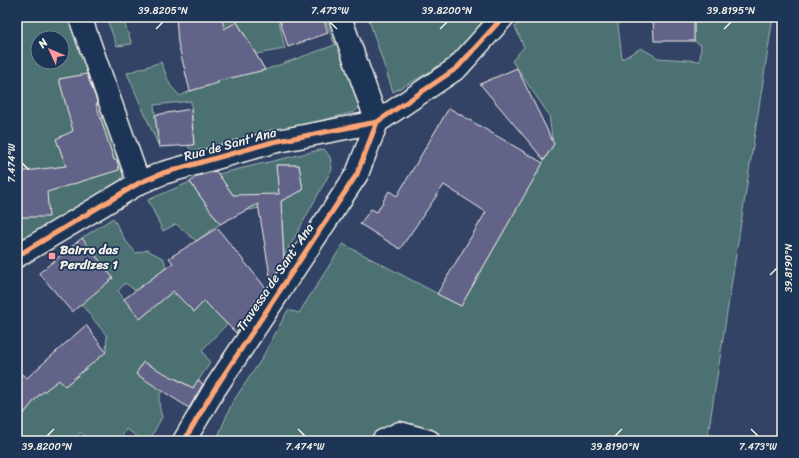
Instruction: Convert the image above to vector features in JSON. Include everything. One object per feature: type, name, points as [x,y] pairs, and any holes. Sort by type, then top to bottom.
[{"type":"street","points":[[80,17],[139,183]]},
{"type":"street","points":[[340,17],[377,122]]},
{"type":"street","name":"Rua de Sant'Ana","points":[[17,256],[139,183],[163,173],[274,142],[377,122],[457,68],[503,17]]},
{"type":"street","name":"Travessa de Sant' Ana","points":[[184,441],[214,390],[357,174],[377,122]]},
{"type":"street","points":[[383,441],[400,433],[429,441]]},
{"type":"green space","points":[[17,17],[70,17],[90,74],[59,79],[67,108],[99,103],[80,116],[101,119],[107,114],[128,167],[120,181],[17,250]],"holes":[[[57,140],[117,170],[72,184]]]},
{"type":"green space","points":[[106,17],[122,17],[132,44],[117,46]]},
{"type":"green space","points":[[203,17],[278,17],[285,49],[256,54],[237,22],[265,70],[335,45],[324,17],[330,17],[362,105],[354,112],[192,154],[188,145],[194,144],[191,101],[154,105],[159,147],[127,73],[161,62],[170,85],[180,96],[190,91],[218,83],[214,49]]},
{"type":"green space","points":[[368,17],[491,17],[452,60],[393,92]]},
{"type":"green space","points":[[526,17],[617,17],[622,59],[641,48],[658,58],[700,61],[701,45],[694,41],[694,17],[773,17],[707,441],[216,441],[232,403],[261,360],[288,310],[299,313],[343,244],[461,306],[553,145],[549,115],[512,61],[524,47],[515,27]]},
{"type":"green space","points":[[324,149],[330,157],[332,169],[274,275],[284,256],[281,201],[303,190],[299,165],[277,165],[279,194],[259,208],[245,211],[218,174]]},
{"type":"green space","points":[[190,182],[220,224],[196,241],[176,224],[163,231],[148,200]]},
{"type":"green space","points":[[113,218],[125,240],[136,253],[147,250],[164,259],[166,268],[136,291],[125,283],[118,291],[140,319],[171,293],[177,295],[194,312],[204,301],[227,324],[202,350],[210,363],[193,388],[173,377],[162,391],[159,404],[162,417],[149,441],[144,441],[126,429],[120,441],[91,441],[80,432],[74,441],[17,441],[17,422],[38,396],[59,379],[66,385],[106,351],[107,336],[81,304],[105,268],[82,238]]},
{"type":"building","points":[[176,17],[222,17],[224,29],[237,22],[265,70],[218,81],[218,83],[190,91],[178,43]]},
{"type":"building","points":[[279,17],[323,17],[328,33],[288,47]]},
{"type":"building","points":[[653,17],[694,17],[694,41],[654,41]]},
{"type":"building","points":[[517,68],[554,144],[544,160],[480,84]]},
{"type":"building","points":[[87,74],[98,104],[96,104],[114,160],[117,160],[119,170],[47,192],[49,217],[17,217],[17,172],[66,166],[56,139],[73,131],[59,79]]},
{"type":"building","points":[[449,108],[543,163],[461,306],[437,294],[486,212],[444,185],[400,249],[360,224],[371,209],[377,212],[389,191],[397,196]]},
{"type":"building","points":[[191,109],[194,145],[159,147],[155,115]]},
{"type":"building","points":[[276,165],[299,165],[303,190],[281,201],[284,262],[271,282],[258,204],[220,224],[190,182],[197,176],[216,171],[233,195],[279,194]]},
{"type":"building","points":[[217,228],[265,287],[236,333],[204,301],[194,312],[173,291],[140,319],[124,299],[173,263],[169,258]]},
{"type":"building","points":[[82,238],[113,278],[72,312],[39,273]]},
{"type":"building","points":[[86,325],[106,352],[65,386],[59,380],[38,396],[17,422],[17,371],[27,378]]},
{"type":"building","points":[[143,362],[193,388],[198,380],[203,384],[189,408],[136,374]]},
{"type":"cycle path","points":[[17,256],[139,183],[163,173],[273,142],[377,122],[457,68],[503,17]]},
{"type":"cycle path","points":[[184,441],[214,390],[357,174],[377,122]]},
{"type":"place","name":"Bairro das Perdizes 1","points":[[52,256]]}]
